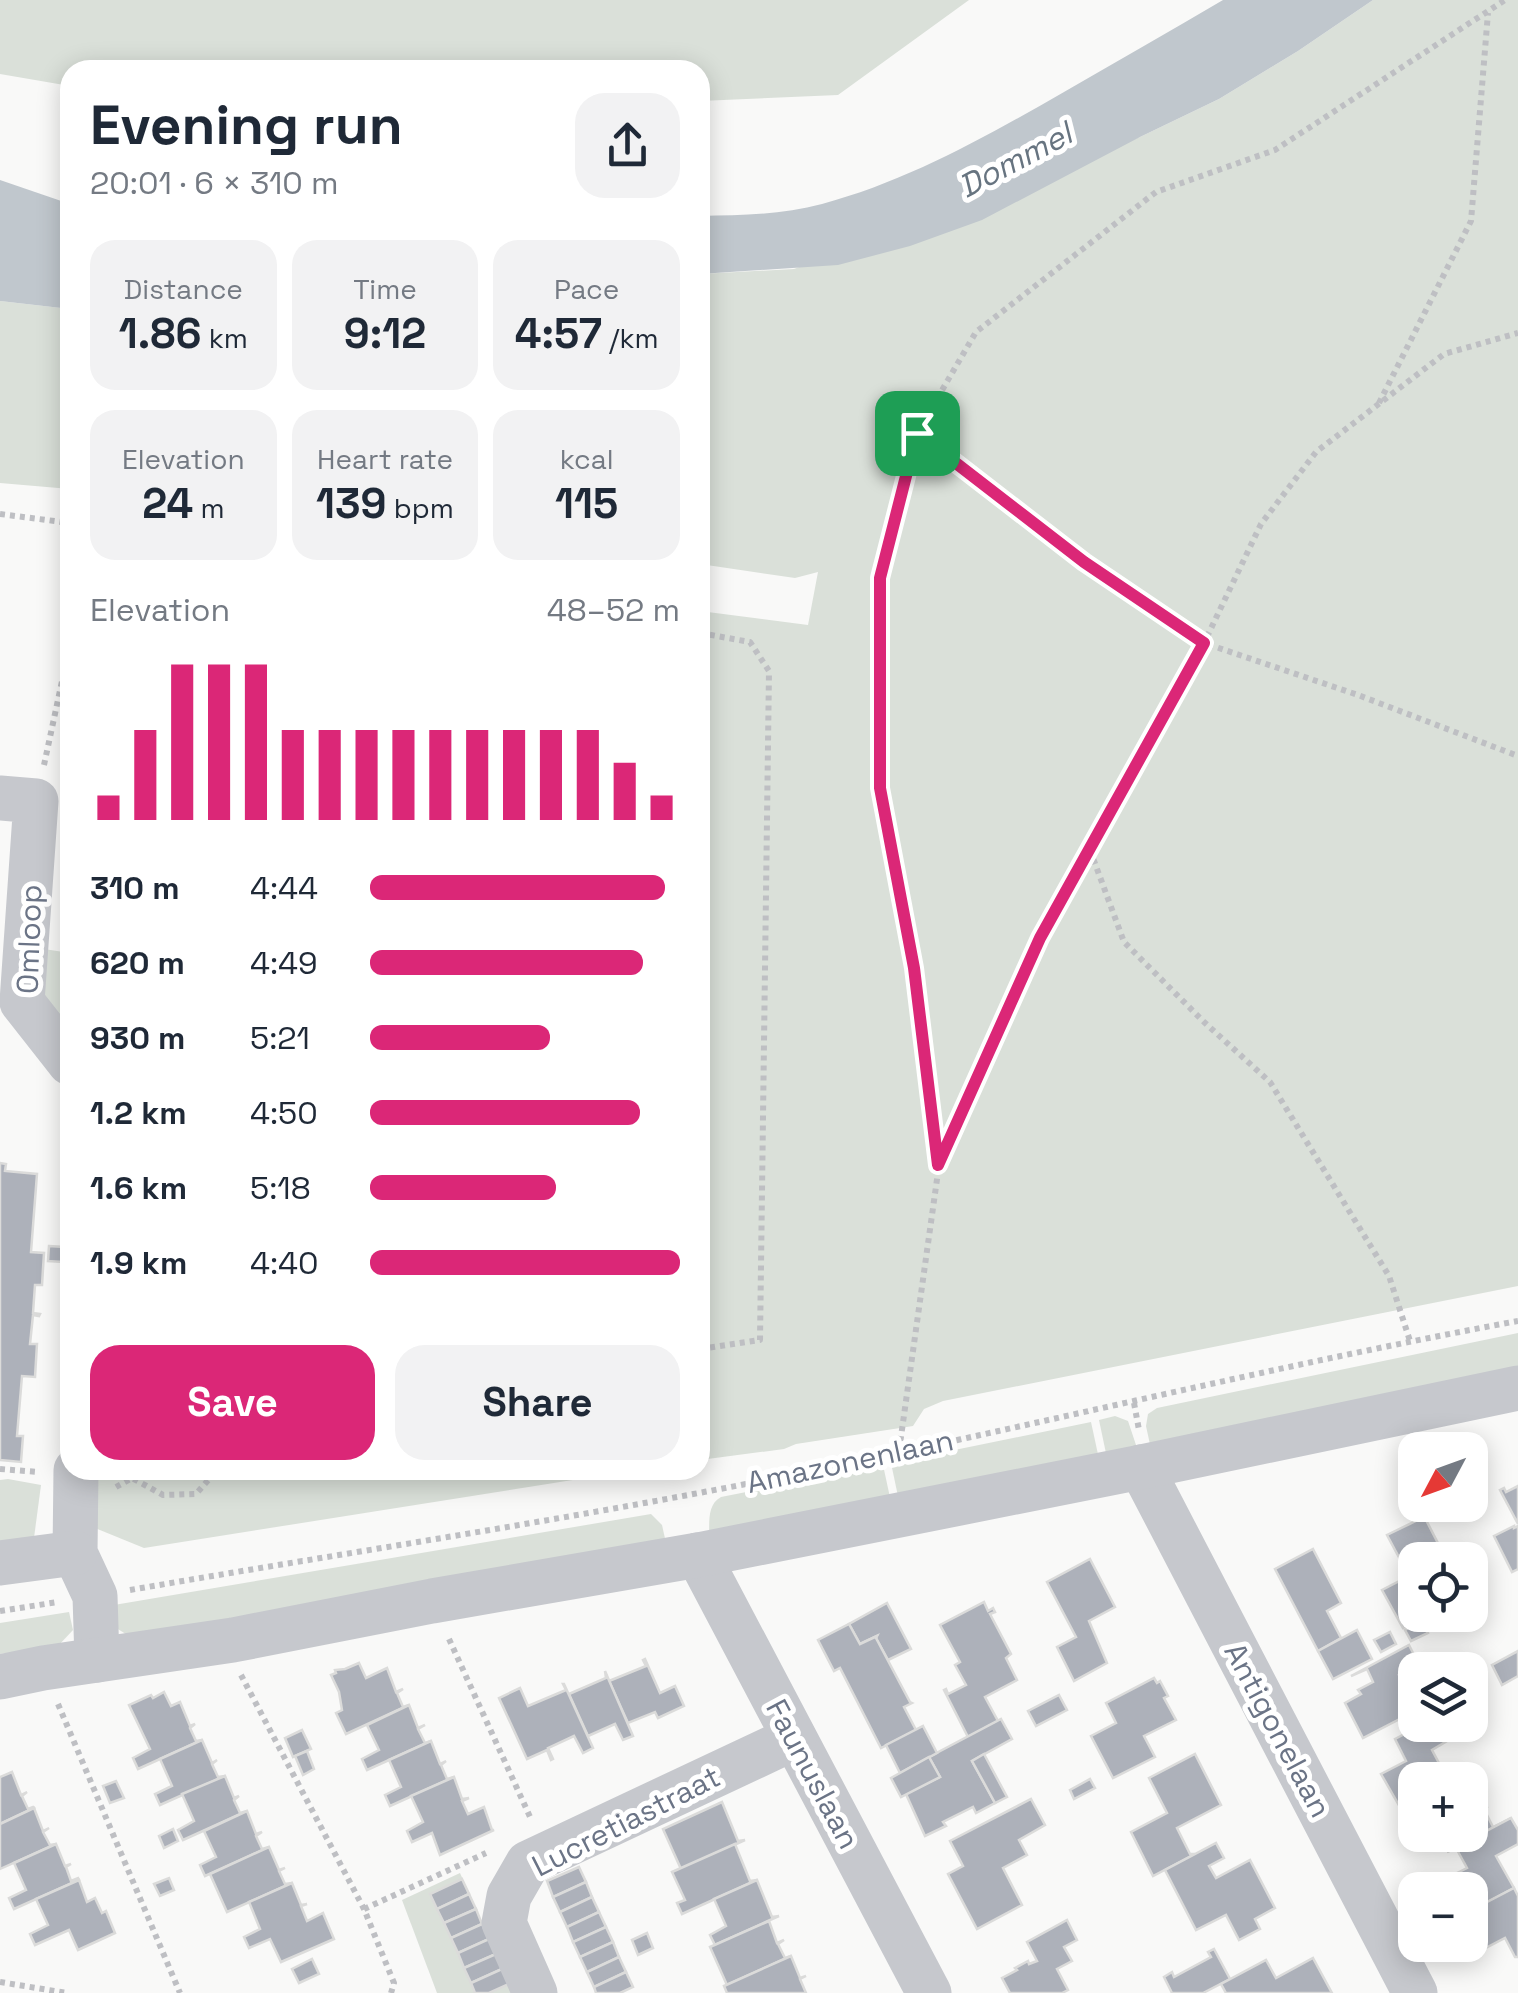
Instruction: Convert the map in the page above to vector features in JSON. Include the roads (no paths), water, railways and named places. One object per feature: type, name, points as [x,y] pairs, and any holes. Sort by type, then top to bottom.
[{"type":"street","name":"Omloop","points":[[35,811],[22,1002],[60,1050]]},
{"type":"street","name":"Amazonenlaan","points":[[22,1672],[234,1640],[698,1555],[1518,1388]]},
{"type":"street","name":"Antigonelaan","points":[[1140,1467],[1415,1993]]},
{"type":"street","points":[[76,1482],[75,1553],[95,1596],[97,1660]]},
{"type":"street","points":[[0,1564],[75,1553]]},
{"type":"street","name":"Faunuslaan","points":[[698,1555],[928,1993]]},
{"type":"street","name":"Lucretiastraat","points":[[535,1993],[504,1923],[515,1855],[794,1738]]},
{"type":"water","name":"Dommel","points":[[1223,0],[1373,0],[1219,99],[982,220],[910,246],[838,265],[710,273],[710,216],[761,214],[822,204],[885,183],[1006,125]]},
{"type":"water","points":[[0,180],[60,201],[60,308],[0,301]]}]
